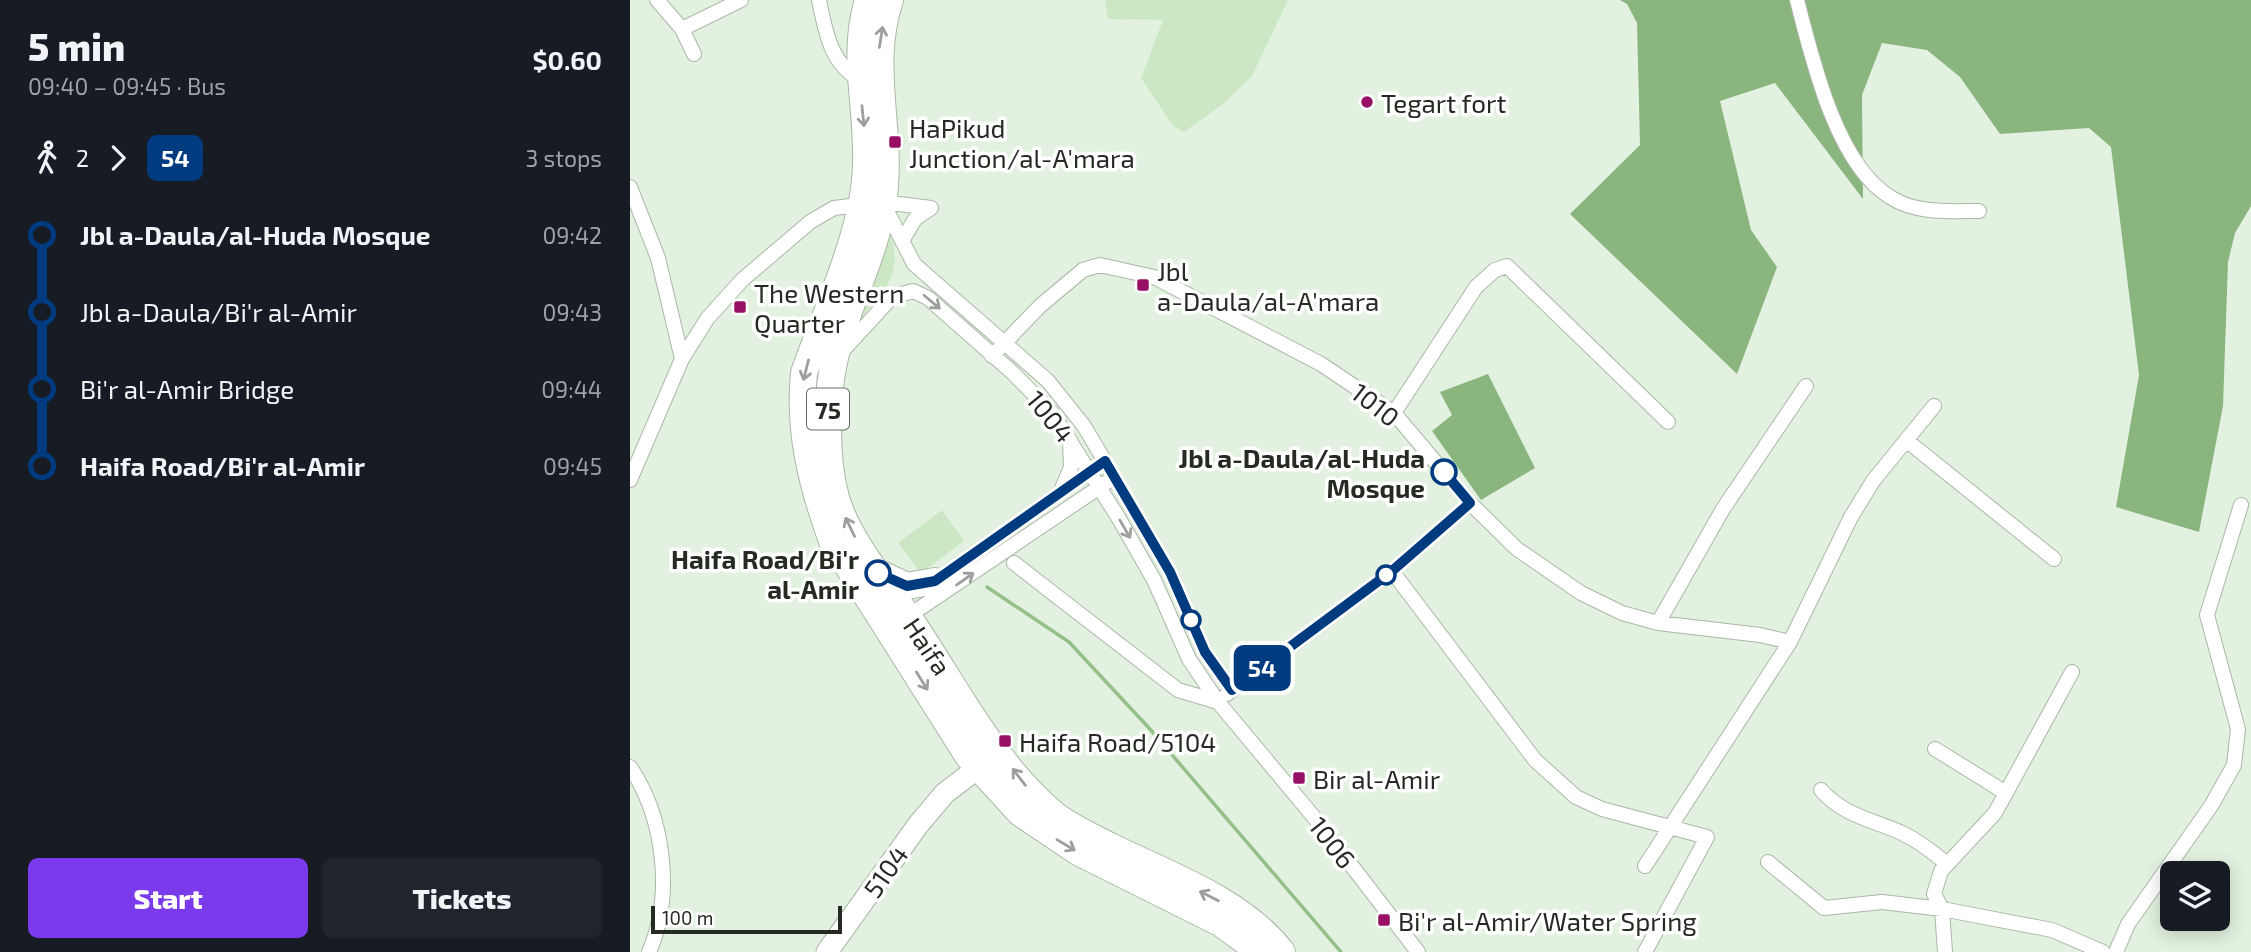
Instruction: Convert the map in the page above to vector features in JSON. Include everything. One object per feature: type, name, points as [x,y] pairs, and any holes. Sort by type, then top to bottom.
[{"type":"highway","name":"75","points":[[867,210],[887,162],[859,36],[868,0]]},
{"type":"highway","name":"75","points":[[870,84],[890,0]]},
{"type":"highway","name":"Haifa","points":[[867,210],[827,305],[804,373],[802,428],[818,503],[832,541],[899,616],[1033,795],[1056,816],[1230,907],[1270,937],[1282,952]]},
{"type":"highway","name":"Haifa","points":[[867,210],[834,353],[829,398],[828,428],[836,498],[857,541],[878,573],[973,762],[1020,813],[1045,832],[1220,923],[1260,952]]},
{"type":"highway","points":[[878,573],[907,586],[935,581]]},
{"type":"street","points":[[657,0],[682,29],[694,54]]},
{"type":"street","points":[[682,29],[741,0]]},
{"type":"street","points":[[819,0],[830,51],[870,84]]},
{"type":"street","points":[[1797,0],[1824,102],[1863,172],[1890,197],[1929,211],[1979,211]]},
{"type":"street","points":[[630,187],[658,258],[682,359]]},
{"type":"street","points":[[630,480],[682,359],[707,319],[742,280],[825,213],[931,208],[915,219],[902,241]]},
{"type":"street","points":[[825,213],[843,216],[867,210]]},
{"type":"street","name":"1004","points":[[867,210],[902,241],[914,264],[927,278],[1048,381],[1066,402],[1115,477],[1170,572],[1205,652],[1232,690]]},
{"type":"street","name":"1010","points":[[992,356],[1003,341],[1083,270],[1100,265],[1154,277],[1321,364],[1394,413],[1470,503],[1517,549],[1581,593],[1622,613],[1658,623],[1760,635],[1790,642]]},
{"type":"street","points":[[1394,413],[1476,287],[1495,271],[1507,266],[1668,422]]},
{"type":"street","name":"1004","points":[[829,398],[841,355],[856,333],[884,304],[901,292],[923,294],[1035,394],[1069,436],[1154,580],[1189,659],[1218,702]]},
{"type":"street","points":[[1658,623],[1723,509],[1806,386]]},
{"type":"street","points":[[1645,866],[1790,642],[1851,517],[1873,481],[1934,405]]},
{"type":"street","points":[[1060,493],[1071,467],[1069,436]]},
{"type":"street","points":[[1906,440],[2054,559]]},
{"type":"street","points":[[899,616],[935,581],[1105,461]]},
{"type":"street","points":[[899,616],[1115,477]]},
{"type":"street","points":[[1073,505],[1086,502],[1111,506]]},
{"type":"street","points":[[1014,563],[1178,691],[1218,702],[1392,571],[1470,503]]},
{"type":"street","points":[[2116,952],[2127,924],[2211,806],[2234,765],[2238,729],[2207,615],[2241,505]]},
{"type":"street","points":[[1392,571],[1545,769],[1587,803],[1707,837],[1645,952]]},
{"type":"street","points":[[1945,952],[1942,909],[1934,894],[1941,871],[1995,813],[2072,671]]},
{"type":"street","name":"1006","points":[[1218,702],[1318,822],[1418,952]]},
{"type":"street","name":"5104","points":[[828,952],[918,825],[973,762],[994,745]]},
{"type":"street","points":[[1936,749],[2006,793]]},
{"type":"street","points":[[630,767],[643,786],[657,823],[661,897],[649,952]]},
{"type":"street","points":[[1821,790],[1849,814],[1904,834],[1925,846],[1947,864]]},
{"type":"street","points":[[1768,862],[1824,908],[1882,902],[1942,909],[2052,930],[2103,952]]},
{"type":"green space","points":[[1105,0],[1288,0],[1252,76],[1223,104],[1184,132],[1173,126],[1141,78],[1163,20],[1108,19]]},
{"type":"green space","points":[[1620,0],[2251,0],[2251,206],[2235,233],[2228,262],[2223,406],[2199,532],[2116,507],[2139,375],[2111,147],[2089,128],[2000,134],[1960,77],[1927,50],[1882,43],[1862,95],[1863,199],[1775,83],[1720,101],[1751,230],[1777,267],[1737,374],[1570,214],[1640,145],[1637,23],[1627,4]]},
{"type":"green space","points":[[887,227],[893,242],[894,268],[884,290],[856,323]]},
{"type":"green space","points":[[1488,374],[1535,468],[1481,500],[1432,431],[1452,415],[1440,392]]},
{"type":"green space","points":[[942,510],[964,541],[921,573],[898,543]]},
{"type":"waterway","points":[[987,587],[1069,642],[1149,728],[1341,952]]},
{"type":"bus line","name":"54","points":[[878,573],[907,586],[935,581],[1105,461],[1170,572],[1205,652],[1232,690],[1392,571],[1470,503],[1444,472]]},
{"type":"place","name":"Tegart fort","points":[[1367,102]]},
{"type":"place","name":"HaPikud Junction/al-A'mara","points":[[895,142]]},
{"type":"place","name":"Jbl a-Daula/al-A'mara","points":[[1143,285]]},
{"type":"place","name":"The Western Quarter","points":[[740,307]]},
{"type":"place","name":"Jbl a-Daula/al-Huda Mosque","points":[[1444,472]]},
{"type":"place","name":"Haifa Road/Bi'r al-Amir","points":[[878,573]]},
{"type":"place","name":"Haifa Road/5104","points":[[1005,741]]},
{"type":"place","name":"Bir al-Amir","points":[[1299,778]]},
{"type":"place","name":"Bi'r al-Amir/Water Spring","points":[[1384,920]]}]
